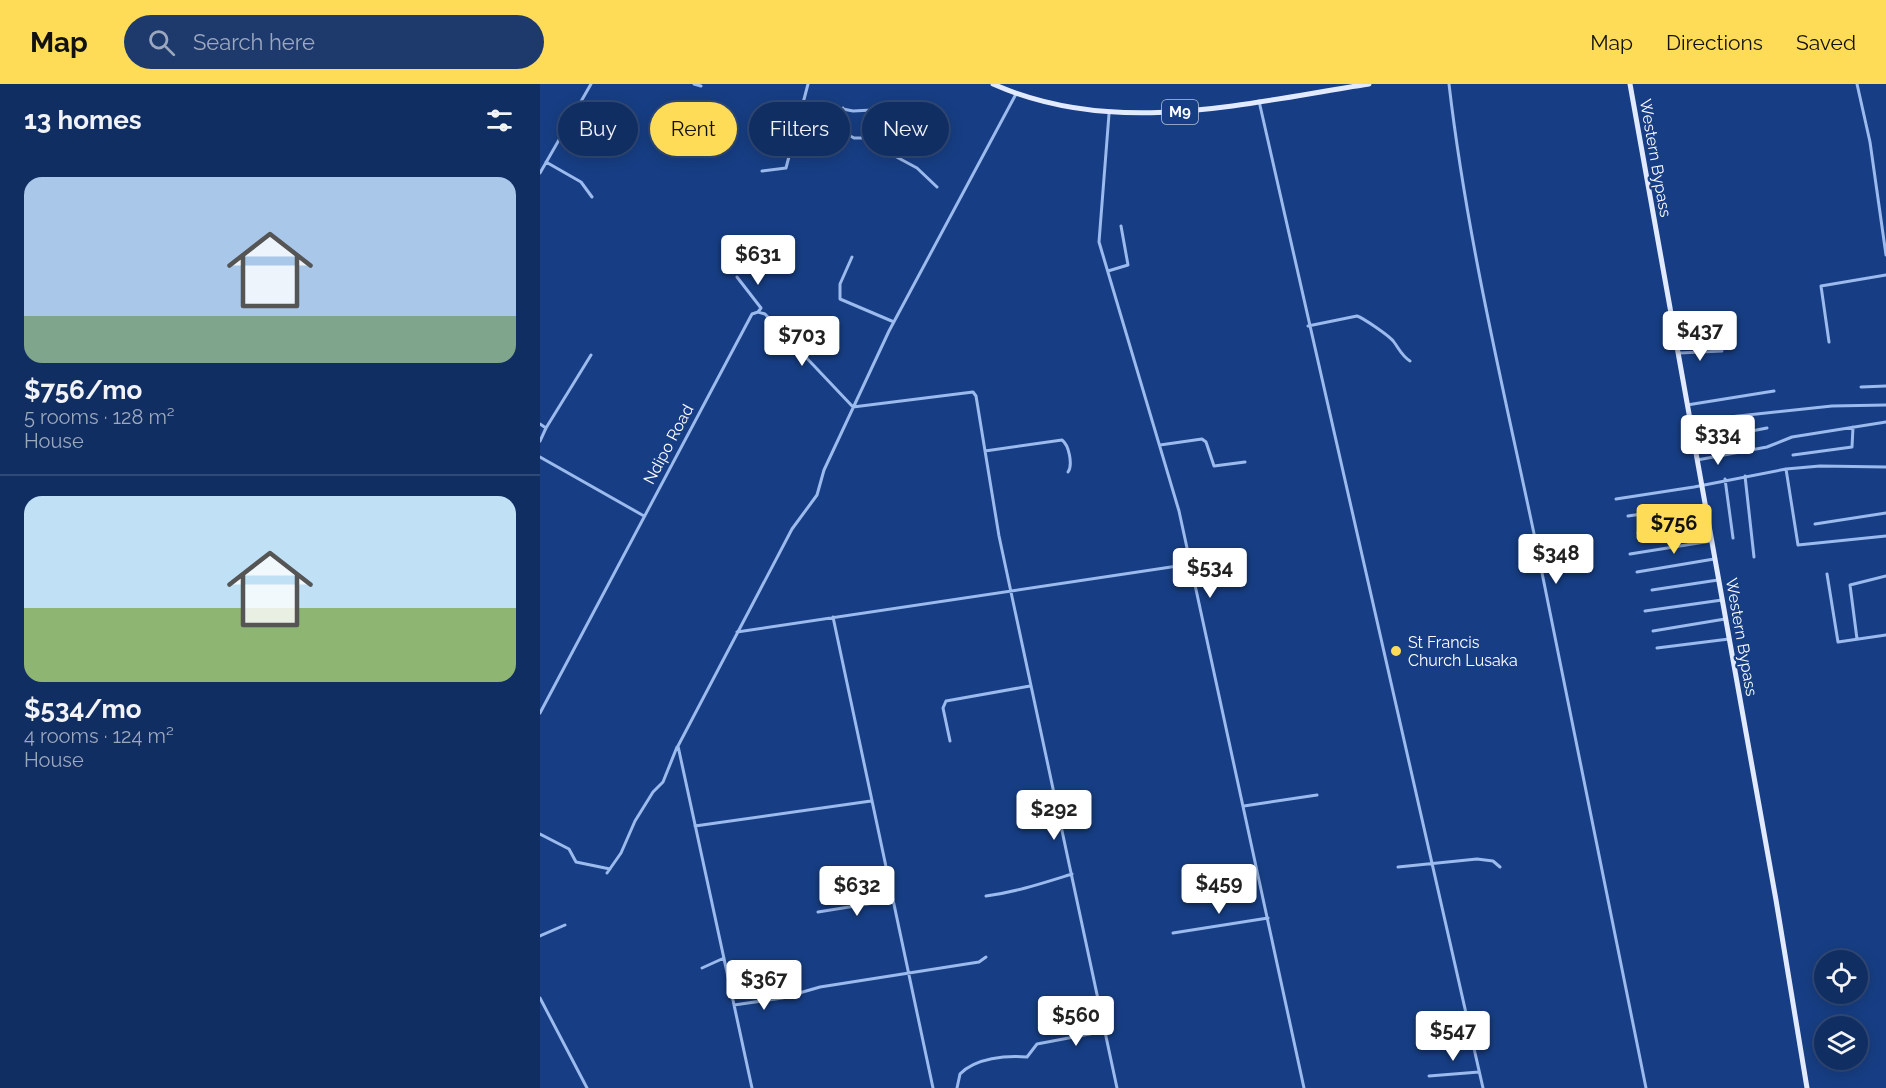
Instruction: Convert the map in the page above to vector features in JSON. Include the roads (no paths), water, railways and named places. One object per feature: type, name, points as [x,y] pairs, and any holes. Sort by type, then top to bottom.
[{"type":"main road","name":"M9","points":[[993,84],[1016,94],[1109,114],[1179,112],[1369,84]]},
{"type":"main road","name":"Western Bypass","points":[[1630,84],[1807,1088]]},
{"type":"street","points":[[540,173],[591,84]]},
{"type":"street","points":[[694,84],[701,86]]},
{"type":"street","points":[[762,171],[786,168],[808,84]]},
{"type":"street","points":[[1449,84],[1461,176],[1500,381],[1541,566],[1646,1088]]},
{"type":"street","points":[[1857,84],[1870,142],[1886,255]]},
{"type":"street","points":[[540,834],[569,849],[576,861],[609,871],[653,792],[663,782],[678,746],[796,521],[817,495],[824,470],[894,322],[1016,94]]},
{"type":"street","points":[[803,100],[813,102]]},
{"type":"street","points":[[1259,102],[1308,326],[1332,420],[1348,502],[1483,1088]]},
{"type":"street","points":[[850,110],[856,111],[872,108],[893,110],[900,124],[891,154],[917,168],[937,187]]},
{"type":"street","points":[[1109,114],[1099,235],[1160,446],[1191,564],[1305,1088]]},
{"type":"street","points":[[850,136],[862,138]]},
{"type":"street","points":[[546,162],[581,182],[592,197]]},
{"type":"street","points":[[1108,271],[1128,265],[1121,226]]},
{"type":"street","points":[[852,257],[840,284],[840,299],[894,322]]},
{"type":"street","points":[[1829,342],[1821,286],[1886,275]]},
{"type":"street","points":[[737,277],[761,308],[758,312],[770,318],[853,407]]},
{"type":"street","name":"Ndipo Road","points":[[540,713],[747,321],[752,314],[758,312]]},
{"type":"street","points":[[1308,326],[1357,316],[1363,318],[1370,326],[1391,338],[1410,361]]},
{"type":"street","points":[[1677,353],[1722,351]]},
{"type":"street","points":[[540,441],[591,355]]},
{"type":"street","points":[[1861,387],[1886,386]]},
{"type":"street","points":[[1687,405],[1774,391]]},
{"type":"street","points":[[853,407],[973,392],[976,396],[1030,686],[1117,1088]]},
{"type":"street","points":[[1690,422],[1832,406],[1886,405]]},
{"type":"street","points":[[1696,460],[1767,447],[1792,437],[1886,422]]},
{"type":"street","points":[[540,424],[546,428]]},
{"type":"street","points":[[1793,455],[1852,447],[1853,427]]},
{"type":"street","points":[[1693,442],[1767,428]]},
{"type":"street","points":[[1160,446],[1202,439],[1206,442],[1214,466],[1245,462]]},
{"type":"street","points":[[985,451],[1062,440],[1066,444],[1071,466],[1068,472]]},
{"type":"street","points":[[540,458],[644,516]]},
{"type":"street","points":[[1616,499],[1701,486],[1725,479],[1786,469],[1820,466],[1886,467]]},
{"type":"street","points":[[1786,469],[1788,495],[1798,545],[1886,536]]},
{"type":"street","points":[[1745,476],[1754,557]]},
{"type":"street","points":[[1725,479],[1732,538]]},
{"type":"street","points":[[1628,516],[1705,505]]},
{"type":"street","points":[[1815,524],[1886,513]]},
{"type":"street","points":[[1638,533],[1708,524]]},
{"type":"street","points":[[1630,554],[1711,542]]},
{"type":"street","points":[[1637,572],[1714,559]]},
{"type":"street","points":[[737,632],[1191,564]]},
{"type":"street","points":[[1827,574],[1838,642],[1886,634]]},
{"type":"street","points":[[1857,639],[1850,585],[1886,576]]},
{"type":"street","points":[[1652,590],[1718,580]]},
{"type":"street","points":[[1645,611],[1722,600]]},
{"type":"street","points":[[833,617],[933,1088]]},
{"type":"street","points":[[1653,631],[1725,620]]},
{"type":"street","points":[[1657,648],[1729,639]]},
{"type":"street","points":[[950,741],[943,708],[946,701],[1030,686]]},
{"type":"street","points":[[678,746],[752,1088]]},
{"type":"street","points":[[1245,806],[1317,795]]},
{"type":"street","points":[[695,826],[871,801]]},
{"type":"street","points":[[1398,867],[1431,862],[1445,864],[1482,859],[1495,861],[1500,867]]},
{"type":"street","points":[[986,896],[1017,892],[1025,887],[1072,874]]},
{"type":"street","points":[[818,912],[892,900]]},
{"type":"street","points":[[1173,933],[1268,918]]},
{"type":"street","points":[[540,936],[565,925]]},
{"type":"street","points":[[734,1005],[782,998],[820,987],[978,962],[986,957]]},
{"type":"street","points":[[702,968],[724,958]]},
{"type":"street","points":[[540,998],[587,1088]]},
{"type":"street","points":[[957,1088],[960,1074],[967,1069],[1003,1056],[1027,1058],[1040,1043],[1105,1031]]},
{"type":"street","points":[[1429,1076],[1479,1071]]},
{"type":"place","name":"St Francis Church Lusaka","points":[[1396,651]]}]
